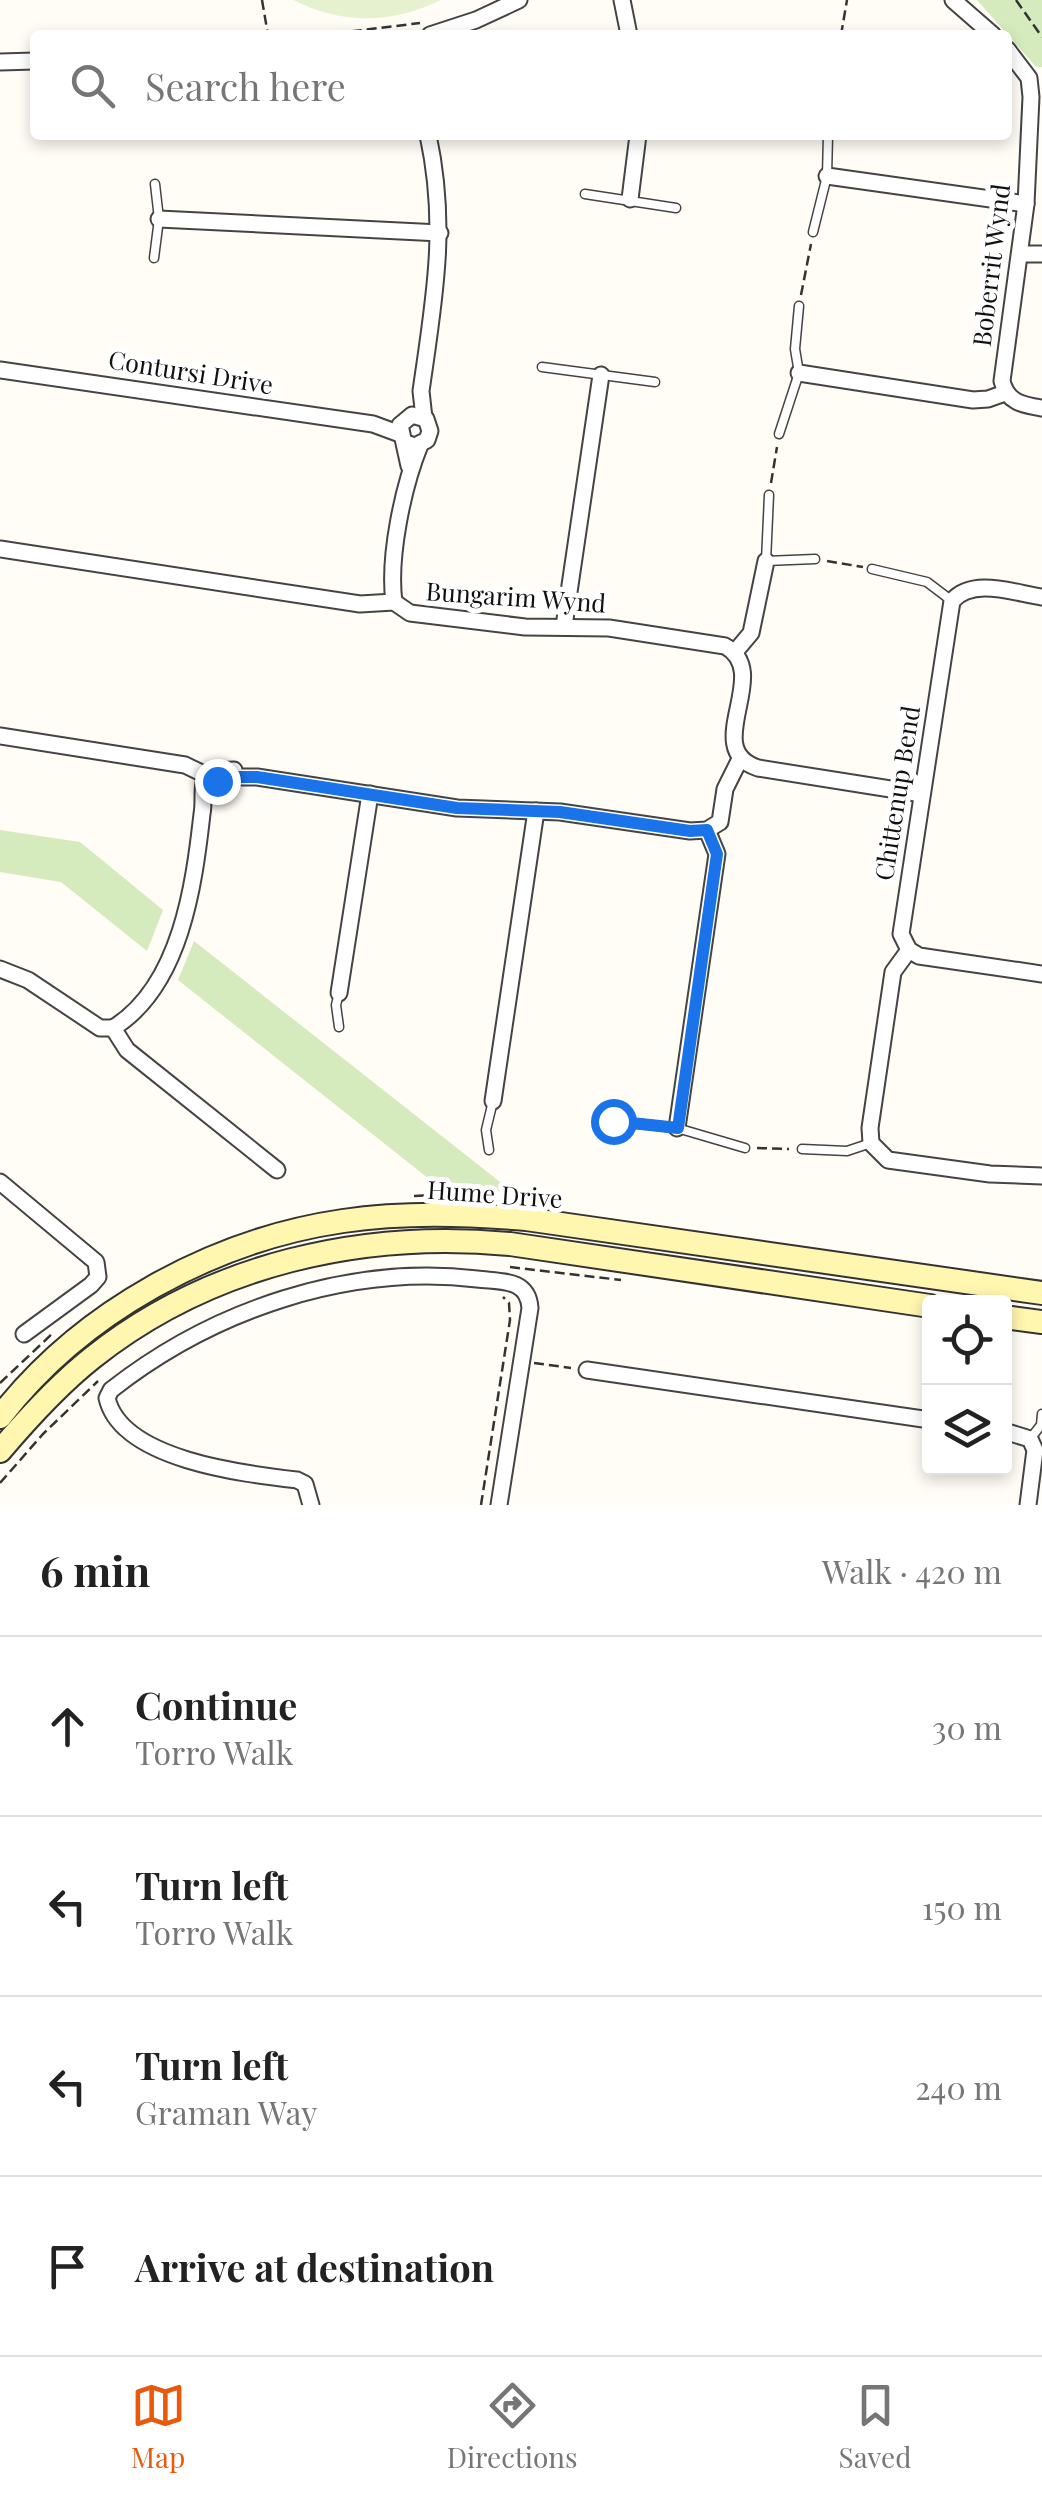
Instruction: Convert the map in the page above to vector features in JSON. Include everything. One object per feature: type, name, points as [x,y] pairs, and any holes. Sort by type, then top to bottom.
[{"type":"street","points":[[430,28],[476,20],[519,0]]},
{"type":"street","points":[[622,0],[628,30]]},
{"type":"street","points":[[953,0],[986,30]]},
{"type":"street","name":"Boberrit Wynd","points":[[1005,393],[1003,368],[1026,204],[1036,78],[1012,54]]},
{"type":"street","points":[[0,62],[30,61]]},
{"type":"street","points":[[394,602],[391,582],[410,470],[411,429],[421,392],[440,233],[429,140]]},
{"type":"street","points":[[630,199],[637,140]]},
{"type":"street","points":[[827,176],[1026,204]]},
{"type":"street","points":[[159,218],[440,233]]},
{"type":"street","points":[[1020,254],[1042,254]]},
{"type":"street","name":"Contursi Drive","points":[[0,370],[411,429]]},
{"type":"street","points":[[799,374],[973,400],[1005,393],[1014,401],[1042,408]]},
{"type":"street","points":[[564,626],[601,375]]},
{"type":"street","name":"Bungarim Wynd","points":[[0,549],[360,604],[394,602],[410,613],[525,627],[609,628],[725,646],[735,652]]},
{"type":"street","points":[[766,560],[751,633],[735,652],[744,671],[733,743],[740,759],[758,768],[922,794]]},
{"type":"street","points":[[952,601],[959,593],[976,587],[1042,597]]},
{"type":"street","name":"Chittenup Bend","points":[[909,950],[903,942],[902,925],[952,601]]},
{"type":"street","points":[[0,736],[186,765],[212,778],[257,777],[468,809],[536,811],[690,831],[707,830],[720,822],[725,789],[740,759]]},
{"type":"street","points":[[0,969],[28,980],[100,1028],[113,1028],[124,1021],[152,986],[179,937],[212,778]]},
{"type":"street","points":[[338,993],[370,794]]},
{"type":"street","points":[[493,1101],[536,811]]},
{"type":"street","points":[[678,1128],[717,854],[707,830]]},
{"type":"street","points":[[1042,974],[920,956],[909,950],[894,972],[870,1128],[870,1144],[888,1160],[1010,1176],[1042,1176]]},
{"type":"street","points":[[113,1028],[126,1050],[277,1170]]},
{"type":"street","points":[[0,1182],[96,1262],[98,1277],[91,1285],[24,1334]]},
{"type":"street","name":"Hume Drive","points":[[0,1417],[67,1346],[160,1283],[270,1239],[362,1218],[441,1214],[526,1219],[1042,1294]]},
{"type":"street","name":"Hume Drive","points":[[0,1451],[35,1411],[92,1358],[172,1305],[268,1265],[345,1247],[430,1240],[510,1244],[922,1305]]},
{"type":"street","points":[[311,1505],[305,1484],[297,1480],[166,1455],[114,1416],[107,1398],[111,1390],[183,1342],[296,1295],[367,1281],[425,1277],[519,1285],[530,1308],[499,1505]]},
{"type":"street","points":[[1012,1318],[1042,1322]]},
{"type":"street","points":[[587,1370],[922,1419]]},
{"type":"street","points":[[1012,1433],[1030,1439],[1035,1450],[1028,1505]]},
{"type":"lane","points":[[813,232],[827,176],[828,140]]},
{"type":"lane","points":[[154,258],[159,218],[155,184]]},
{"type":"lane","points":[[585,194],[676,208]]},
{"type":"lane","points":[[779,434],[799,374],[794,349],[799,306]]},
{"type":"lane","points":[[542,366],[655,382]]},
{"type":"lane","points":[[769,495],[766,560],[816,559]]},
{"type":"lane","points":[[872,569],[928,582],[952,601]]},
{"type":"lane","points":[[338,993],[339,1027]]},
{"type":"lane","points":[[490,1150],[486,1130],[493,1101]]},
{"type":"lane","points":[[613,1121],[678,1128],[745,1148]]},
{"type":"lane","points":[[802,1150],[847,1151],[870,1144]]},
{"type":"lane","points":[[1030,1439],[1042,1414]]},
{"type":"path","points":[[262,0],[267,30]]},
{"type":"path","points":[[842,30],[847,0]]},
{"type":"path","points":[[1016,0],[1042,37]]},
{"type":"path","points":[[379,30],[430,28]]},
{"type":"path","points":[[799,306],[813,232]]},
{"type":"path","points":[[769,495],[779,434]]},
{"type":"path","points":[[816,559],[872,569]]},
{"type":"path","points":[[745,1148],[802,1150]]},
{"type":"path","points":[[508,1267],[621,1280]]},
{"type":"path","points":[[482,1505],[510,1320],[509,1303],[497,1294]]},
{"type":"path","points":[[521,1361],[587,1370]]},
{"type":"path","points":[[0,1483],[43,1434],[106,1375]]},
{"type":"green space","points":[[293,0],[441,0],[404,14],[367,18],[330,14]]},
{"type":"green space","points":[[977,0],[1042,0],[1042,67],[1036,67],[1012,40],[1012,30],[1003,30]]},
{"type":"green space","points":[[0,830],[80,842],[163,910],[147,951],[61,882],[0,872]]},
{"type":"green space","points":[[194,941],[514,1193],[486,1190],[448,1194],[178,980]]},
{"type":"route","points":[[217,781],[257,777],[457,808],[560,812],[690,831],[707,830],[717,854],[678,1128],[613,1121]]}]
